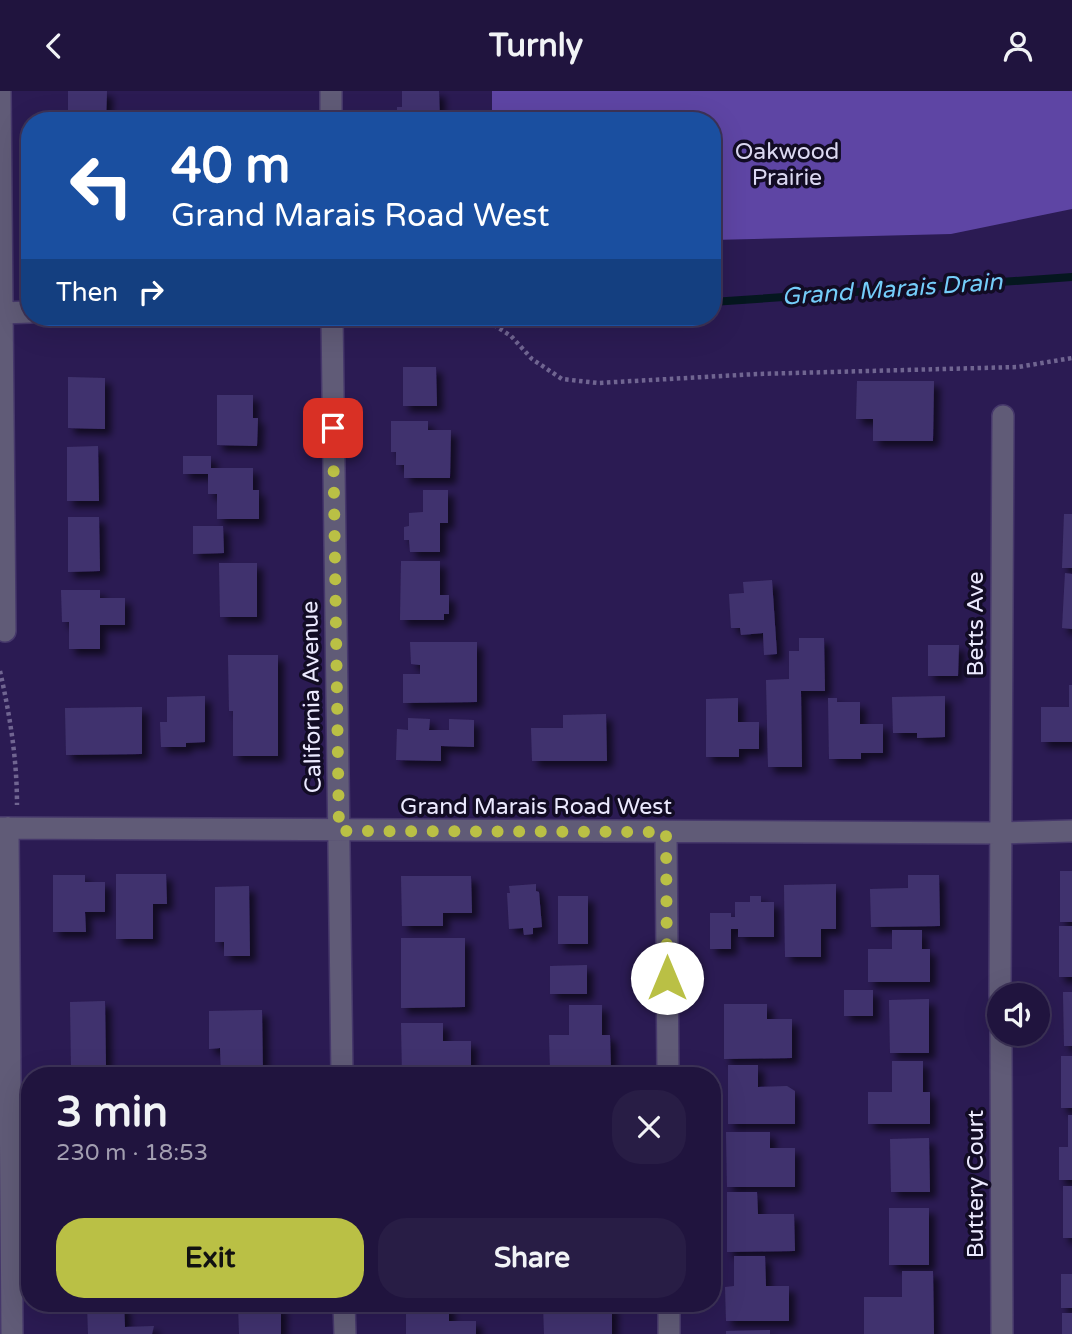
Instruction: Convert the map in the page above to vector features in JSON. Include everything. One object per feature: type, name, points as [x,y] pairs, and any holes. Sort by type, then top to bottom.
[{"type":"street","points":[[0,91],[5,631]]},
{"type":"street","points":[[331,91],[331,112]]},
{"type":"street","points":[[2,313],[21,312]]},
{"type":"street","name":"California Avenue","points":[[332,326],[342,1067]]},
{"type":"street","name":"Betts Ave","points":[[1000,833],[1003,416]]},
{"type":"street","points":[[4,828],[12,1334]]},
{"type":"street","name":"Grand Marais Road West","points":[[4,828],[1000,833],[1072,831]]},
{"type":"street","points":[[666,832],[668,1067]]},
{"type":"street","points":[[1000,833],[1000,983]]},
{"type":"street","name":"Buttery Court","points":[[1001,1046],[1002,1334]]},
{"type":"street","points":[[344,1312],[345,1334]]},
{"type":"street","points":[[669,1312],[669,1334]]},
{"type":"path","points":[[496,326],[511,336],[532,359],[562,379],[598,383],[757,374],[1018,367],[1072,358]]},
{"type":"path","points":[[0,671],[11,720],[17,773],[16,807]]},
{"type":"green space","name":"Oakwood Prairie","points":[[492,91],[1072,91],[1072,209],[951,234],[721,240],[721,112],[492,112]]},
{"type":"building","points":[[68,91],[107,91],[106,112],[68,112]]},
{"type":"building","points":[[402,91],[439,91],[440,112],[397,112],[397,107],[402,107]]},
{"type":"building","points":[[403,367],[436,367],[437,406],[403,406]]},
{"type":"building","points":[[68,377],[105,378],[105,429],[68,428]]},
{"type":"building","points":[[857,381],[934,381],[933,441],[873,441],[873,419],[856,419]]},
{"type":"building","points":[[217,395],[253,395],[253,418],[258,418],[257,446],[217,445]]},
{"type":"building","points":[[391,421],[428,421],[428,430],[451,430],[450,478],[404,478],[404,465],[396,465],[396,452],[391,452]]},
{"type":"building","points":[[98,446],[99,501],[67,501],[67,447]]},
{"type":"building","points":[[183,456],[211,456],[211,468],[253,468],[253,490],[259,490],[259,519],[217,519],[217,494],[208,494],[208,474],[183,474]]},
{"type":"building","points":[[423,490],[448,490],[448,523],[440,523],[440,552],[410,552],[409,540],[404,540],[404,527],[409,526],[409,513],[423,512]]},
{"type":"building","points":[[1064,514],[1072,514],[1072,568],[1062,568]]},
{"type":"building","points":[[68,517],[99,517],[100,571],[68,572]]},
{"type":"building","points":[[193,526],[223,526],[224,553],[193,554]]},
{"type":"building","points":[[401,561],[440,561],[440,595],[449,595],[449,614],[444,614],[444,620],[400,620]]},
{"type":"building","points":[[219,563],[257,563],[257,617],[220,617]]},
{"type":"building","points":[[1065,573],[1072,574],[1072,629],[1062,628]]},
{"type":"building","points":[[772,580],[777,654],[764,655],[763,633],[741,635],[740,628],[731,628],[729,594],[744,593],[743,582]]},
{"type":"building","points":[[61,590],[100,590],[100,598],[125,598],[125,625],[100,625],[100,649],[69,649],[69,622],[62,622]]},
{"type":"building","points":[[799,638],[824,638],[825,691],[801,691],[802,767],[768,767],[766,680],[789,679],[789,651],[799,651]]},
{"type":"building","points":[[410,642],[477,642],[477,702],[403,703],[403,674],[420,674],[420,665],[411,664]]},
{"type":"building","points":[[928,645],[959,645],[958,676],[928,676]]},
{"type":"building","points":[[228,655],[278,655],[278,756],[233,756],[233,711],[229,711]]},
{"type":"building","points":[[1069,685],[1072,685],[1072,742],[1041,742],[1041,707],[1069,707]]},
{"type":"building","points":[[205,696],[205,742],[186,743],[186,747],[161,747],[160,722],[167,722],[167,697]]},
{"type":"building","points":[[945,696],[945,737],[917,738],[917,733],[893,733],[892,697]]},
{"type":"building","points":[[738,698],[738,722],[759,722],[759,749],[739,749],[739,757],[706,757],[706,699]]},
{"type":"building","points":[[828,698],[837,698],[837,702],[860,702],[860,724],[883,724],[883,753],[861,753],[861,759],[829,759]]},
{"type":"building","points":[[142,707],[142,754],[66,755],[65,708]]},
{"type":"building","points":[[606,714],[607,761],[532,761],[531,728],[563,728],[563,715]]},
{"type":"building","points":[[408,718],[430,719],[429,730],[449,730],[449,719],[474,720],[474,747],[441,746],[441,761],[396,760],[397,729],[408,730]]},
{"type":"building","points":[[1060,871],[1072,871],[1072,922],[1060,922]]},
{"type":"building","points":[[116,874],[166,874],[167,904],[153,904],[153,939],[116,939]]},
{"type":"building","points":[[53,875],[85,875],[85,882],[105,882],[105,912],[85,912],[86,932],[53,932]]},
{"type":"building","points":[[908,875],[939,875],[940,926],[871,927],[870,889],[908,888]]},
{"type":"building","points":[[401,876],[471,876],[472,913],[443,913],[443,926],[402,926]]},
{"type":"building","points":[[536,884],[542,927],[533,928],[533,934],[524,935],[523,928],[509,929],[509,886]]},
{"type":"building","points":[[836,884],[836,929],[821,929],[821,957],[785,957],[784,885]]},
{"type":"building","points":[[249,886],[250,956],[224,956],[224,942],[215,942],[215,887]]},
{"type":"building","points":[[558,896],[588,896],[588,944],[558,944]]},
{"type":"building","points":[[750,896],[761,896],[761,902],[774,902],[774,937],[738,937],[738,929],[731,929],[731,949],[710,949],[710,913],[731,913],[731,917],[735,917],[735,902],[750,902]]},
{"type":"building","points":[[1059,926],[1072,926],[1072,977],[1059,977]]},
{"type":"building","points":[[892,930],[922,930],[922,949],[930,949],[930,982],[868,982],[868,949],[892,949]]},
{"type":"building","points":[[401,938],[465,938],[465,1007],[401,1008]]},
{"type":"building","points":[[587,965],[587,994],[550,994],[550,966]]},
{"type":"building","points":[[844,990],[873,990],[873,1016],[844,1016]]},
{"type":"building","points":[[1063,992],[1072,992],[1072,1046],[1064,1046]]},
{"type":"building","points":[[929,999],[929,1053],[890,1053],[889,1000]]},
{"type":"building","points":[[105,1001],[106,1067],[71,1067],[70,1002]]},
{"type":"building","points":[[724,1004],[767,1004],[767,1019],[792,1019],[792,1058],[724,1059]]},
{"type":"building","points":[[569,1005],[602,1005],[602,1035],[610,1035],[611,1067],[550,1067],[549,1035],[569,1035]]},
{"type":"building","points":[[262,1010],[263,1067],[221,1067],[220,1048],[209,1049],[209,1011]]},
{"type":"building","points":[[401,1023],[443,1023],[443,1041],[471,1041],[471,1067],[402,1067]]},
{"type":"building","points":[[1061,1056],[1072,1056],[1072,1108],[1061,1108]]},
{"type":"building","points":[[892,1061],[923,1061],[923,1092],[930,1092],[930,1124],[868,1124],[868,1092],[892,1092]]},
{"type":"building","points":[[728,1065],[758,1065],[758,1087],[787,1086],[795,1091],[795,1124],[728,1124]]},
{"type":"building","points":[[1068,1115],[1072,1115],[1072,1180],[1059,1180],[1059,1147],[1068,1147]]},
{"type":"building","points":[[726,1132],[770,1132],[770,1148],[795,1148],[795,1187],[727,1187]]},
{"type":"building","points":[[929,1138],[930,1192],[891,1192],[890,1139]]},
{"type":"building","points":[[1063,1186],[1072,1186],[1072,1238],[1063,1238]]},
{"type":"building","points":[[727,1192],[757,1192],[758,1214],[794,1214],[795,1251],[727,1252]]},
{"type":"building","points":[[889,1208],[929,1208],[929,1265],[889,1265]]},
{"type":"building","points":[[734,1256],[765,1256],[766,1286],[789,1286],[789,1321],[726,1321],[725,1287],[734,1286]]},
{"type":"building","points":[[902,1271],[933,1271],[934,1334],[864,1334],[864,1297],[902,1297]]},
{"type":"building","points":[[1061,1274],[1072,1274],[1072,1308],[1061,1308]]},
{"type":"building","points":[[87,1312],[124,1312],[125,1327],[154,1326],[152,1334],[88,1334]]},
{"type":"building","points":[[238,1312],[281,1312],[281,1334],[239,1334]]},
{"type":"building","points":[[406,1312],[449,1312],[449,1321],[476,1321],[476,1334],[406,1334]]},
{"type":"building","points":[[543,1312],[612,1312],[612,1334],[544,1334]]},
{"type":"building","points":[[1062,1313],[1072,1313],[1072,1334],[1062,1334]]},
{"type":"building","points":[[770,1330],[770,1334],[726,1334],[726,1331]]},
{"type":"waterway","name":"Grand Marais Drain","points":[[721,301],[1072,277]]},
{"type":"route","points":[[333,428],[339,831],[666,832],[667,978]]}]
